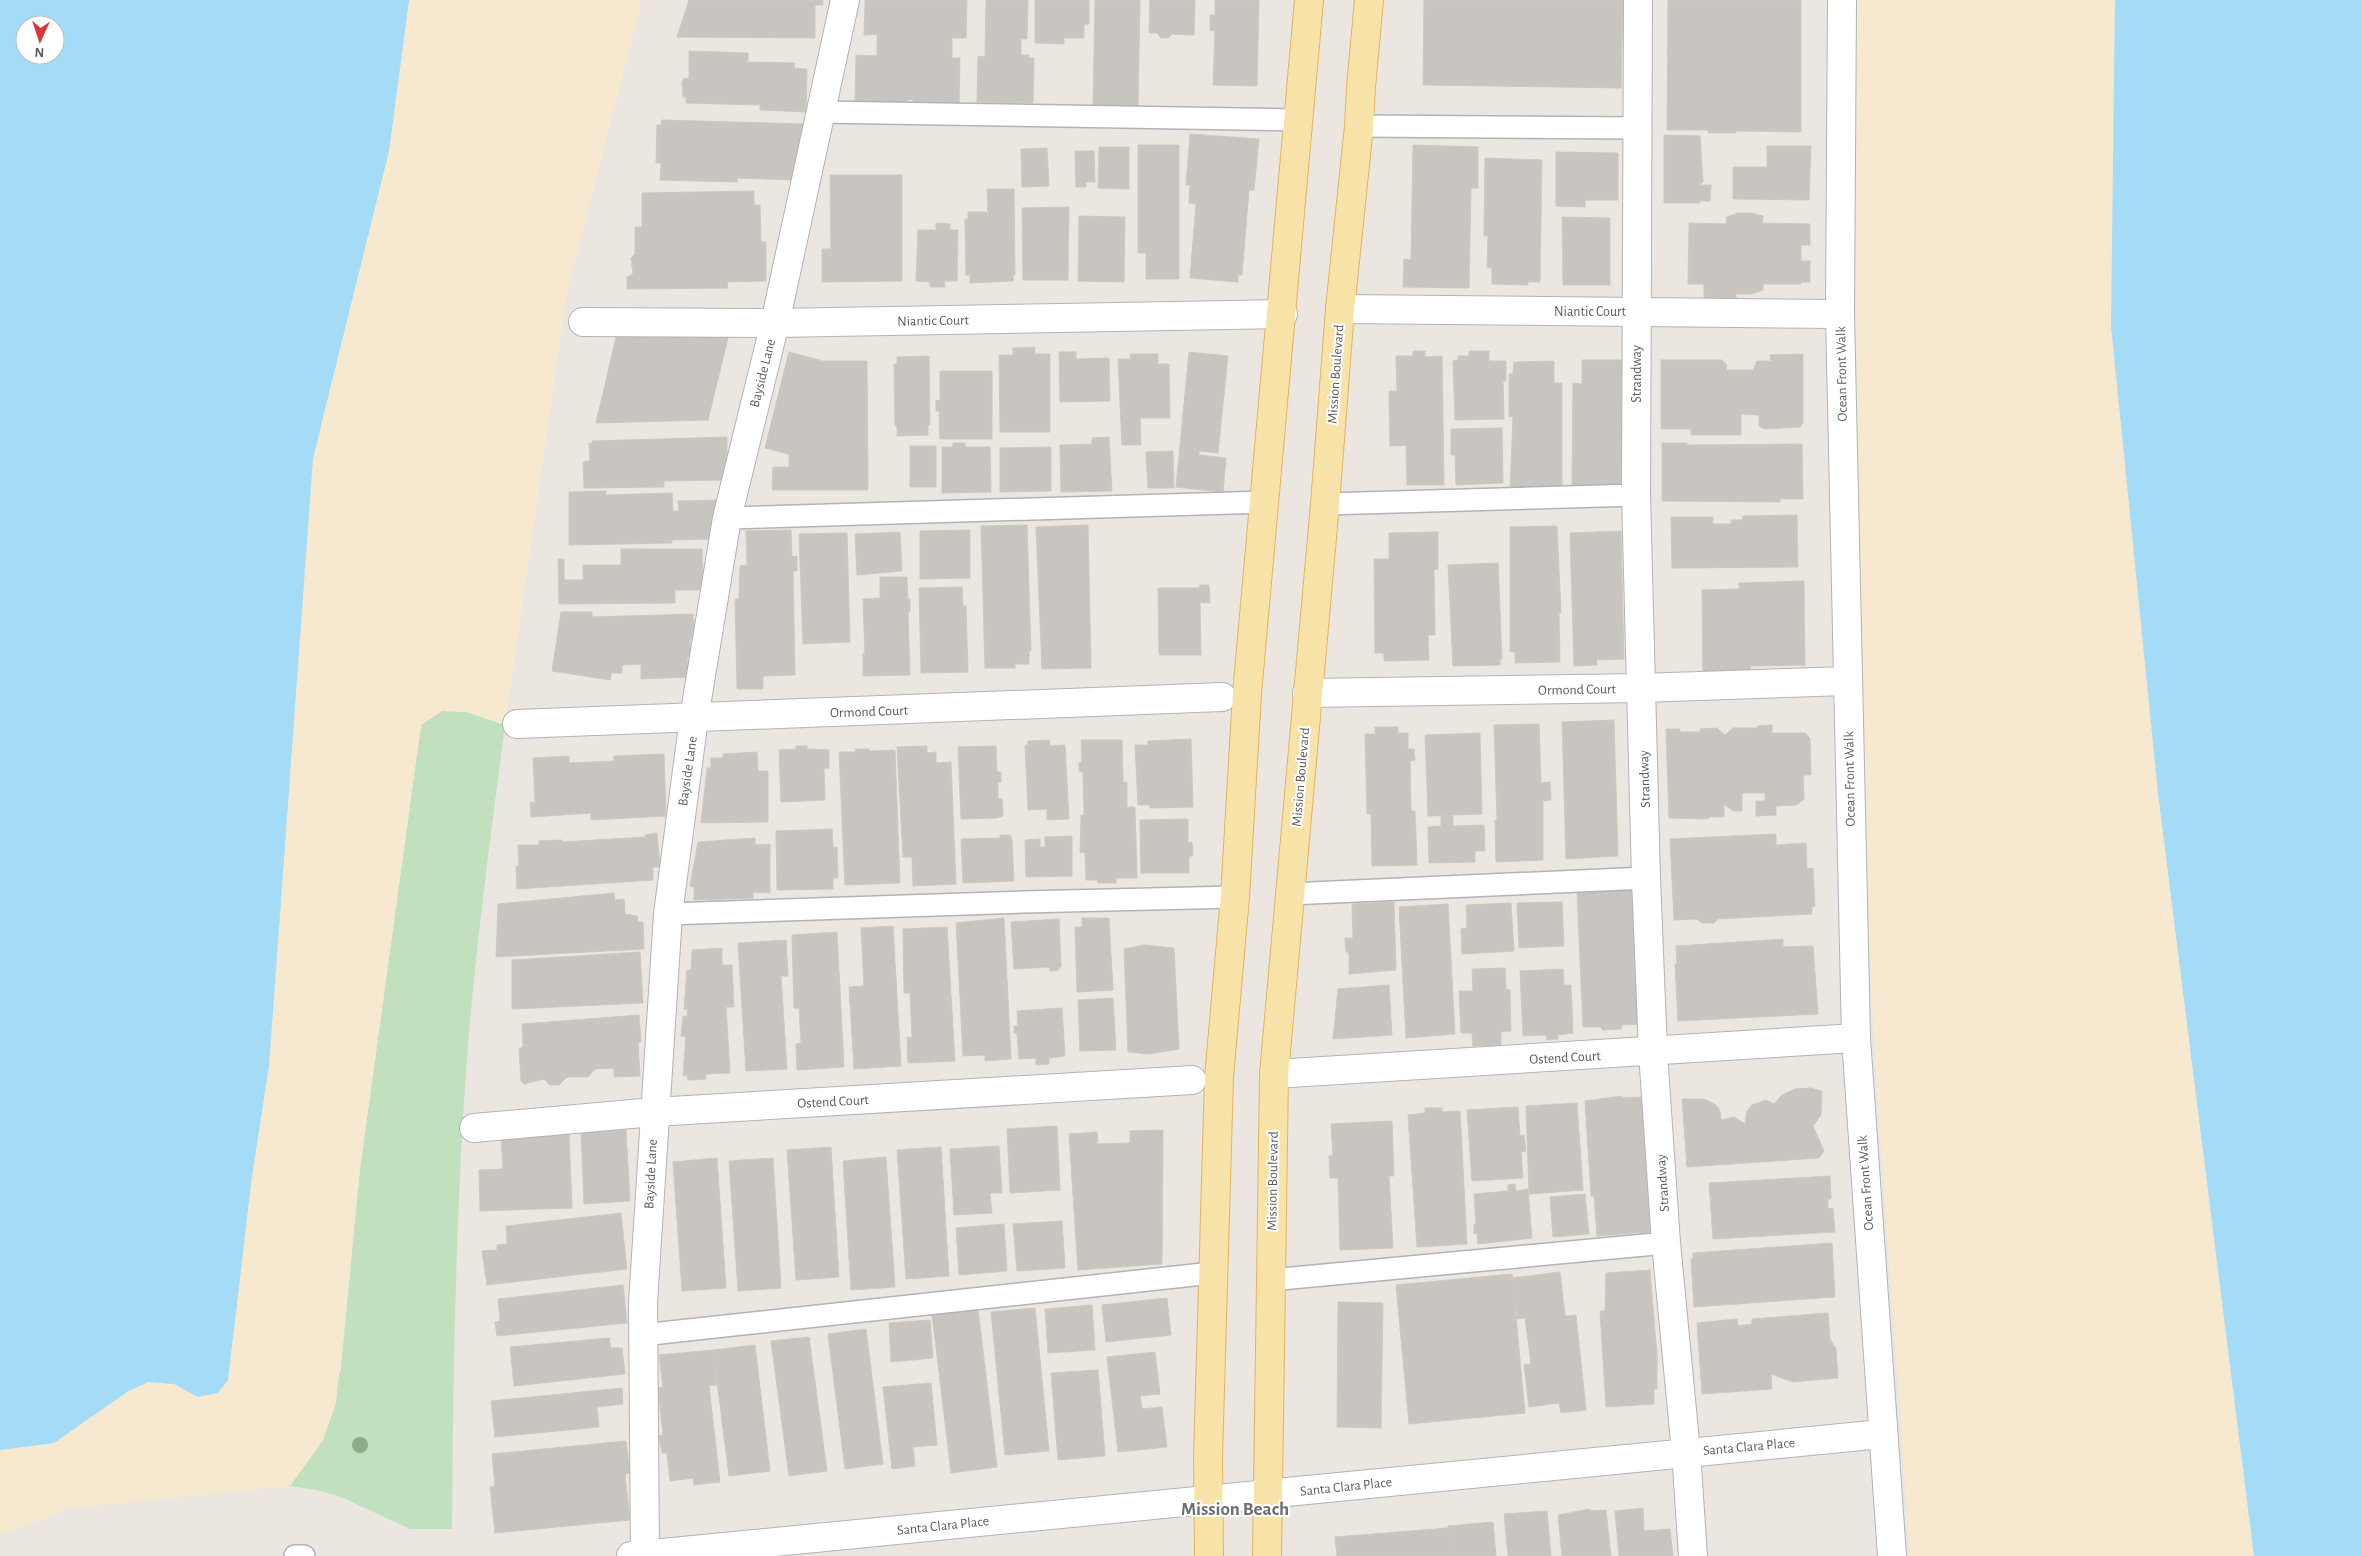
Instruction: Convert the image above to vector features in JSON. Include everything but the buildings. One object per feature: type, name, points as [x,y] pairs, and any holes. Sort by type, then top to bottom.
[{"type":"main road","points":[[1209,1556],[1208,1499],[1212,1274],[1219,1077],[1235,897],[1247,694],[1266,502],[1309,0]]},
{"type":"main road","name":"Mission Boulevard","points":[[1267,1556],[1274,1074],[1325,504],[1340,308],[1370,0]]},
{"type":"street","name":"Bayside Lane","points":[[640,1556],[642,1335],[654,1112],[668,914],[694,718],[727,518],[775,323],[845,0]]},
{"type":"street","name":"Strandway","points":[[1638,0],[1636,495],[1646,878],[1653,1052],[1666,1243],[1686,1452],[1693,1556]]},
{"type":"street","name":"Ocean Front Walk","points":[[1842,0],[1840,314],[1846,680],[1856,1038],[1882,1434],[1892,1556]]},
{"type":"street","name":"Niantic Court","points":[[1340,308],[1840,314]]},
{"type":"street","name":"Niantic Court","points":[[584,322],[775,323],[1282,314]]},
{"type":"street","name":"Ormond Court","points":[[1307,693],[1641,688],[1846,680]]},
{"type":"street","name":"Ormond Court","points":[[517,724],[1222,698]]},
{"type":"street","name":"Ostend Court","points":[[1274,1074],[1856,1038]]},
{"type":"street","name":"Ostend Court","points":[[474,1128],[654,1112],[1192,1080]]},
{"type":"street","name":"Santa Clara Place","points":[[640,1556],[1882,1434]]},
{"type":"lane","points":[[821,112],[1298,120]]},
{"type":"lane","points":[[1359,126],[1638,128]]},
{"type":"lane","points":[[1325,504],[1636,495]]},
{"type":"lane","points":[[727,518],[1266,502]]},
{"type":"lane","points":[[1289,894],[1646,878]]},
{"type":"lane","points":[[668,914],[1235,897]]},
{"type":"lane","points":[[1270,1280],[1666,1243]]},
{"type":"lane","points":[[642,1335],[1212,1274]]},
{"type":"lane","points":[[295,1556],[304,1556]]},
{"type":"green space","points":[[442,711],[466,712],[505,725],[480,922],[466,1071],[456,1273],[452,1529],[410,1529],[341,1497],[316,1490],[290,1486],[323,1440],[341,1368],[360,1169],[421,725]]},
{"type":"sand","points":[[409,0],[642,0],[567,291],[505,725],[466,712],[442,711],[421,725],[360,1169],[336,1403],[323,1440],[290,1486],[73,1508],[0,1535],[0,1450],[54,1443],[127,1392],[148,1382],[174,1384],[198,1397],[228,1380],[252,1176],[269,1066],[313,458],[389,151]]},
{"type":"sand","points":[[1857,0],[2115,0],[2111,326],[2158,793],[2254,1556],[1910,1556],[1874,1033],[1863,775],[1857,387]]},
{"type":"water","points":[[0,0],[409,0],[389,151],[313,458],[269,1066],[252,1176],[228,1380],[218,1393],[198,1397],[174,1384],[148,1382],[127,1392],[54,1443],[0,1450]]},
{"type":"water","points":[[2115,0],[2362,0],[2362,1556],[2254,1556],[2158,793],[2111,326]]},
{"type":"district","name":"Mission Beach","points":[[1235,1508]]}]
